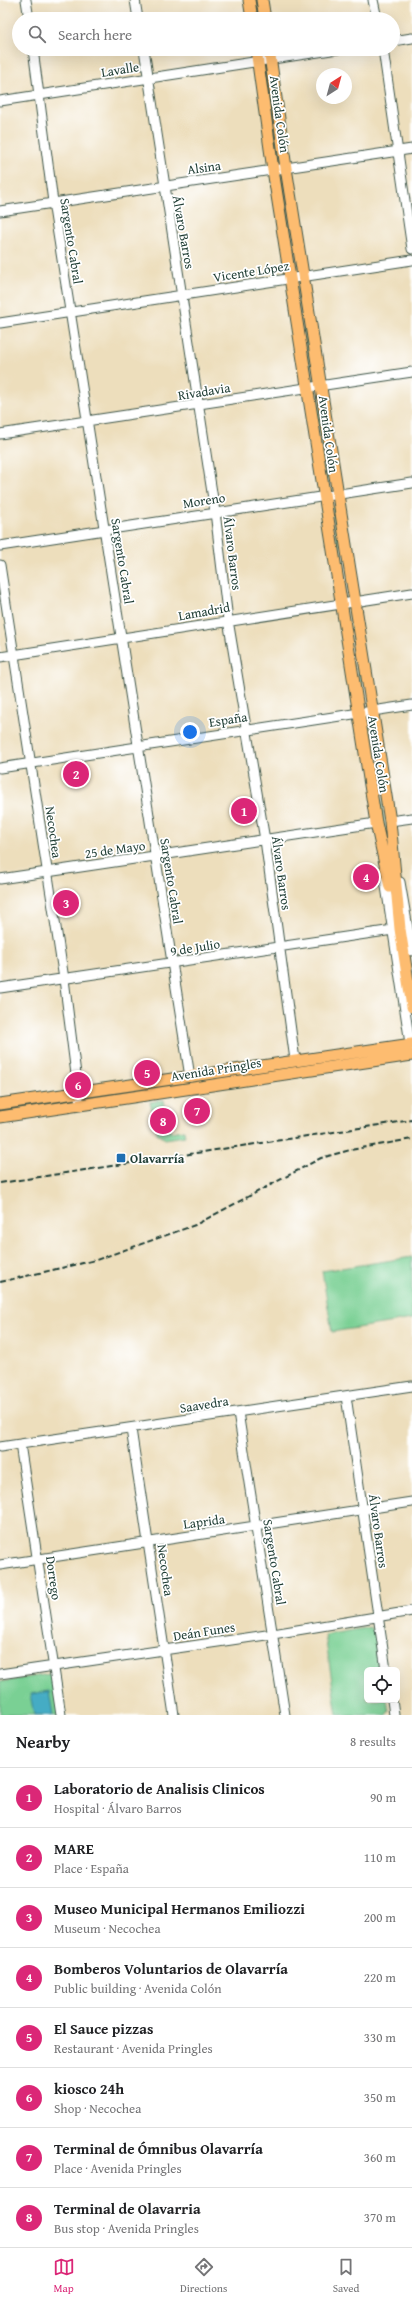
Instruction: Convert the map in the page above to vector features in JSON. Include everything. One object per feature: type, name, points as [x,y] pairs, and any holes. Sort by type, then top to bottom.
[{"type":"main road","points":[[249,0],[251,12]]},
{"type":"main road","points":[[262,0],[263,12]]},
{"type":"main road","name":"Avenida Colón","points":[[257,56],[273,170],[376,823],[403,928]]},
{"type":"main road","name":"Avenida Colón","points":[[270,56],[286,168],[374,712],[390,821],[412,1007]]},
{"type":"main road","name":"Avenida Pringles","points":[[0,1104],[190,1077],[295,1060],[412,1050]]},
{"type":"main road","name":"Avenida Pringles","points":[[0,1117],[412,1050]]},
{"type":"street","points":[[26,0],[27,12]]},
{"type":"street","points":[[135,0],[137,12]]},
{"type":"street","points":[[373,0],[376,12]]},
{"type":"street","points":[[400,40],[412,38]]},
{"type":"street","name":"Sargento Cabral","points":[[34,56],[53,202],[190,1077]]},
{"type":"street","name":"Álvaro Barros","points":[[145,56],[163,185],[182,296],[215,512],[228,620],[245,730],[265,840],[295,1060]]},
{"type":"street","name":"Lavalle","points":[[0,101],[258,62],[267,56]]},
{"type":"street","points":[[384,56],[396,151],[412,249]]},
{"type":"street","name":"Alsina","points":[[0,211],[163,185],[412,149]]},
{"type":"street","name":"Vicente López","points":[[0,323],[182,296],[291,277],[412,260]]},
{"type":"street","name":"Rivadavia","points":[[0,434],[412,372]]},
{"type":"street","name":"Moreno","points":[[0,546],[105,528],[412,483]]},
{"type":"street","name":"Necochea","points":[[0,565],[64,979],[80,1104]]},
{"type":"street","name":"Lamadrid","points":[[0,657],[122,639],[228,620],[412,593]]},
{"type":"street","name":"España","points":[[0,768],[412,706]]},
{"type":"street","points":[[390,821],[412,818]]},
{"type":"street","name":"25 de Mayo","points":[[0,879],[376,823]]},
{"type":"street","name":"9 de Julio","points":[[0,988],[172,964],[279,946],[403,928]]},
{"type":"street","name":"Avenida Colón","points":[[403,928],[412,951]]},
{"type":"street","name":"Avenida Colón","points":[[403,928],[412,1050]]},
{"type":"street","name":"Saavedra","points":[[0,1447],[130,1429],[412,1386]]},
{"type":"street","name":"Álvaro Barros","points":[[346,1396],[386,1667]]},
{"type":"street","name":"Sargento Cabral","points":[[238,1412],[285,1715]]},
{"type":"street","name":"Necochea","points":[[130,1429],[149,1541],[174,1715]]},
{"type":"street","name":"Dorrego","points":[[20,1444],[61,1715]]},
{"type":"street","name":"Laprida","points":[[0,1565],[149,1541],[257,1527],[412,1502]]},
{"type":"street","name":"Deán Funes","points":[[0,1674],[53,1665],[273,1634],[412,1611]]},
{"type":"street","points":[[392,1703],[394,1715]]},
{"type":"green space","points":[[265,72],[267,72],[279,154],[276,154]]},
{"type":"green space","points":[[281,181],[283,181],[295,264],[292,264]]},
{"type":"green space","points":[[301,289],[312,372],[310,372],[298,290]]},
{"type":"green space","points":[[318,397],[329,480],[326,480],[315,398]]},
{"type":"green space","points":[[332,506],[334,506],[346,589],[343,589]]},
{"type":"green space","points":[[350,615],[353,615],[364,697],[362,698]]},
{"type":"green space","points":[[368,720],[390,856],[387,857],[366,721]]},
{"type":"green space","points":[[217,1077],[218,1079],[148,1090],[147,1087]]},
{"type":"green space","points":[[70,1098],[70,1101],[0,1111],[0,1108]]},
{"type":"green space","points":[[164,1100],[170,1132],[184,1130],[185,1136],[165,1139],[157,1133],[150,1102]]},
{"type":"green space","points":[[412,1257],[412,1319],[332,1332],[322,1271]]},
{"type":"green space","points":[[370,1627],[375,1631],[381,1667],[364,1667],[364,1703],[388,1703],[389,1711],[386,1715],[337,1715],[325,1635]]},
{"type":"green space","points":[[55,1673],[62,1715],[0,1715],[0,1682]]},
{"type":"water","points":[[49,1691],[53,1715],[34,1715],[30,1694]]},
{"type":"railway","points":[[0,1183],[412,1120]]},
{"type":"railway","points":[[0,1282],[96,1260],[195,1225],[321,1158],[350,1150],[412,1139]]},
{"type":"place","name":"MARE","points":[[76,774]]},
{"type":"place","name":"Laboratorio de Analisis Clinicos","points":[[244,811]]},
{"type":"place","name":"Bomberos Voluntarios de Olavarría","points":[[366,877]]},
{"type":"place","name":"Museo Municipal Hermanos Emiliozzi","points":[[66,903]]},
{"type":"place","name":"El Sauce pizzas","points":[[147,1073]]},
{"type":"place","name":"kiosco 24h","points":[[78,1085]]},
{"type":"place","name":"Terminal de Ómnibus Olavarría","points":[[197,1111]]},
{"type":"place","name":"Terminal de Olavarria","points":[[163,1121]]},
{"type":"place","name":"Olavarría","points":[[121,1158]]}]
